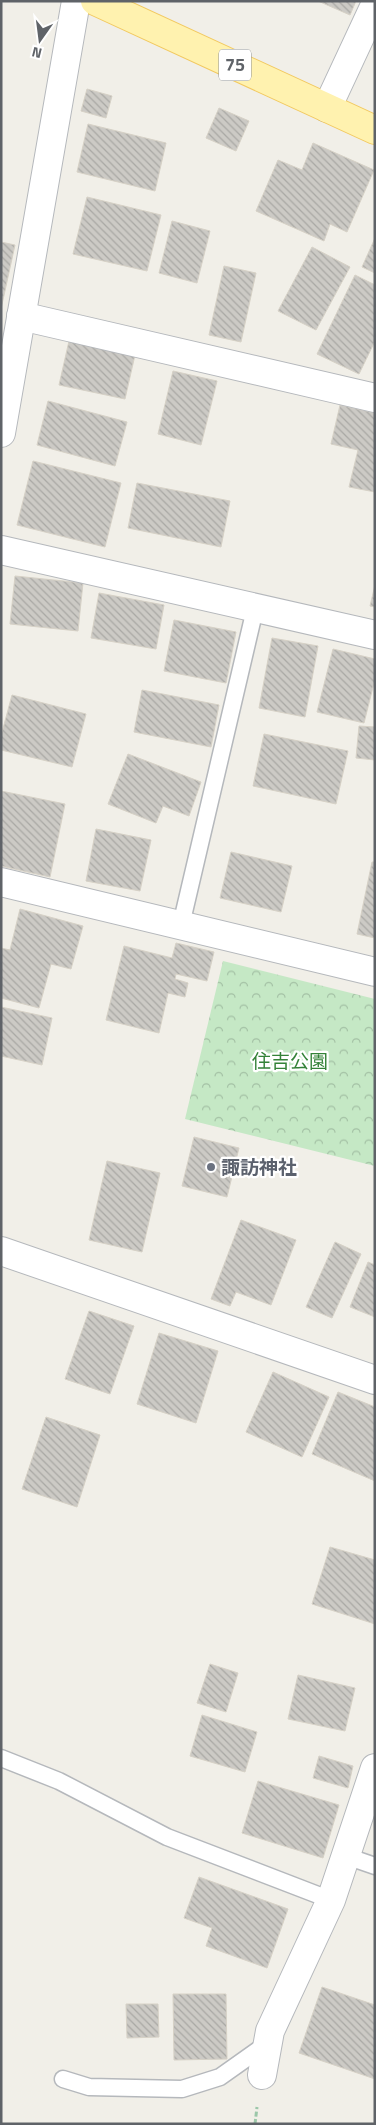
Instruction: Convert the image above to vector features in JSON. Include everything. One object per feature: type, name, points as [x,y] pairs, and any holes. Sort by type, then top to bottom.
[{"type":"main road","name":"75","points":[[105,3],[375,130]]},
{"type":"street","points":[[1,433],[76,1]]},
{"type":"street","points":[[327,108],[375,4]]},
{"type":"street","points":[[21,316],[375,398]]},
{"type":"street","points":[[1,550],[375,635]]},
{"type":"street","points":[[1,882],[375,972]]},
{"type":"street","points":[[1,1251],[375,1380]]},
{"type":"street","points":[[262,2075],[270,2030],[331,1900],[375,1768]]},
{"type":"lane","points":[[181,926],[255,609]]},
{"type":"lane","points":[[1,1758],[59,1781],[166,1837],[331,1900]]},
{"type":"lane","points":[[346,1856],[375,1866]]},
{"type":"lane","points":[[64,2079],[89,2087],[182,2089],[220,2077],[268,2043]]},
{"type":"green space","name":"住吉公園","points":[[223,961],[375,999],[375,1166],[185,1119]]},
{"type":"building","points":[[318,1],[356,1],[350,15]]},
{"type":"building","points":[[87,89],[112,96],[106,118],[81,111]]},
{"type":"building","points":[[219,108],[249,121],[236,151],[206,138]]},
{"type":"building","points":[[88,124],[166,143],[155,191],[77,172]]},
{"type":"building","points":[[313,143],[374,170],[347,232],[330,224],[324,241],[256,211],[278,160],[302,170]]},
{"type":"building","points":[[87,197],[161,215],[147,271],[73,254]]},
{"type":"building","points":[[172,221],[210,231],[197,283],[159,273]]},
{"type":"building","points":[[375,238],[375,273],[362,267]]},
{"type":"building","points":[[1,242],[15,245],[1,309]]},
{"type":"building","points":[[312,247],[350,267],[316,330],[278,311]]},
{"type":"building","points":[[224,266],[256,273],[241,342],[209,335]]},
{"type":"building","points":[[355,275],[375,285],[375,341],[359,374],[317,354]]},
{"type":"building","points":[[69,341],[135,355],[125,399],[59,385]]},
{"type":"building","points":[[173,371],[217,381],[201,445],[158,434]]},
{"type":"building","points":[[48,401],[127,422],[115,466],[37,445]]},
{"type":"building","points":[[340,405],[375,413],[375,492],[349,487],[358,450],[331,444]]},
{"type":"building","points":[[33,461],[121,483],[105,547],[17,525]]},
{"type":"building","points":[[137,483],[230,501],[221,547],[128,528]]},
{"type":"building","points":[[15,576],[83,583],[78,631],[10,624]]},
{"type":"building","points":[[375,585],[375,607],[370,606]]},
{"type":"building","points":[[99,593],[164,605],[156,649],[91,638]]},
{"type":"building","points":[[174,620],[236,632],[226,683],[164,671]]},
{"type":"building","points":[[272,638],[318,646],[305,717],[259,708]]},
{"type":"building","points":[[333,649],[375,659],[375,679],[364,723],[317,712]]},
{"type":"building","points":[[142,690],[219,705],[211,747],[134,732]]},
{"type":"building","points":[[12,695],[86,714],[72,767],[1,750],[1,736]]},
{"type":"building","points":[[359,726],[375,727],[375,760],[356,758]]},
{"type":"building","points":[[264,734],[348,751],[336,804],[253,786]]},
{"type":"building","points":[[128,754],[201,782],[189,816],[163,806],[156,823],[108,804]]},
{"type":"building","points":[[1,791],[65,804],[50,877],[1,866]]},
{"type":"building","points":[[96,829],[151,840],[140,891],[86,881]]},
{"type":"building","points":[[231,852],[292,866],[281,912],[220,898]]},
{"type":"building","points":[[372,862],[375,862],[375,938],[357,934]]},
{"type":"building","points":[[20,909],[83,926],[71,969],[51,964],[39,1008],[1,998],[1,948],[10,950]]},
{"type":"building","points":[[176,943],[214,952],[207,981],[176,974],[175,979],[188,983],[185,997],[168,993],[159,1033],[106,1020],[124,946],[172,958]]},
{"type":"building","points":[[1,1007],[52,1018],[42,1065],[1,1056]]},
{"type":"building","name":"諏訪神社","points":[[194,1137],[239,1148],[227,1197],[182,1186]]},
{"type":"building","points":[[107,1161],[160,1173],[142,1252],[89,1240]]},
{"type":"building","points":[[241,1220],[296,1240],[271,1305],[236,1292],[230,1306],[211,1299]]},
{"type":"building","points":[[335,1242],[361,1254],[332,1318],[306,1307]]},
{"type":"building","points":[[368,1262],[375,1265],[375,1317],[350,1307]]},
{"type":"building","points":[[89,1311],[134,1326],[110,1394],[65,1379]]},
{"type":"building","points":[[159,1333],[218,1351],[196,1423],[137,1404]]},
{"type":"building","points":[[273,1372],[329,1397],[302,1457],[246,1432]]},
{"type":"building","points":[[338,1392],[375,1407],[375,1481],[312,1454]]},
{"type":"building","points":[[46,1417],[100,1435],[77,1507],[22,1489]]},
{"type":"building","points":[[330,1547],[375,1560],[375,1624],[312,1604]]},
{"type":"building","points":[[210,1664],[238,1673],[226,1712],[197,1703]]},
{"type":"building","points":[[298,1675],[355,1688],[345,1731],[288,1719]]},
{"type":"building","points":[[202,1715],[257,1732],[245,1772],[190,1756]]},
{"type":"building","points":[[319,1756],[353,1766],[348,1788],[313,1778]]},
{"type":"building","points":[[258,1781],[339,1805],[323,1858],[242,1833]]},
{"type":"building","points":[[199,1877],[288,1909],[267,1968],[206,1946],[212,1928],[184,1918]]},
{"type":"building","points":[[322,1987],[375,2005],[375,2079],[299,2053]]},
{"type":"building","points":[[173,1994],[226,1994],[227,2059],[174,2060]]},
{"type":"building","points":[[126,2004],[158,2004],[159,2037],[127,2038]]},
{"type":"place","name":"諏訪神社","points":[[211,1167]]}]
